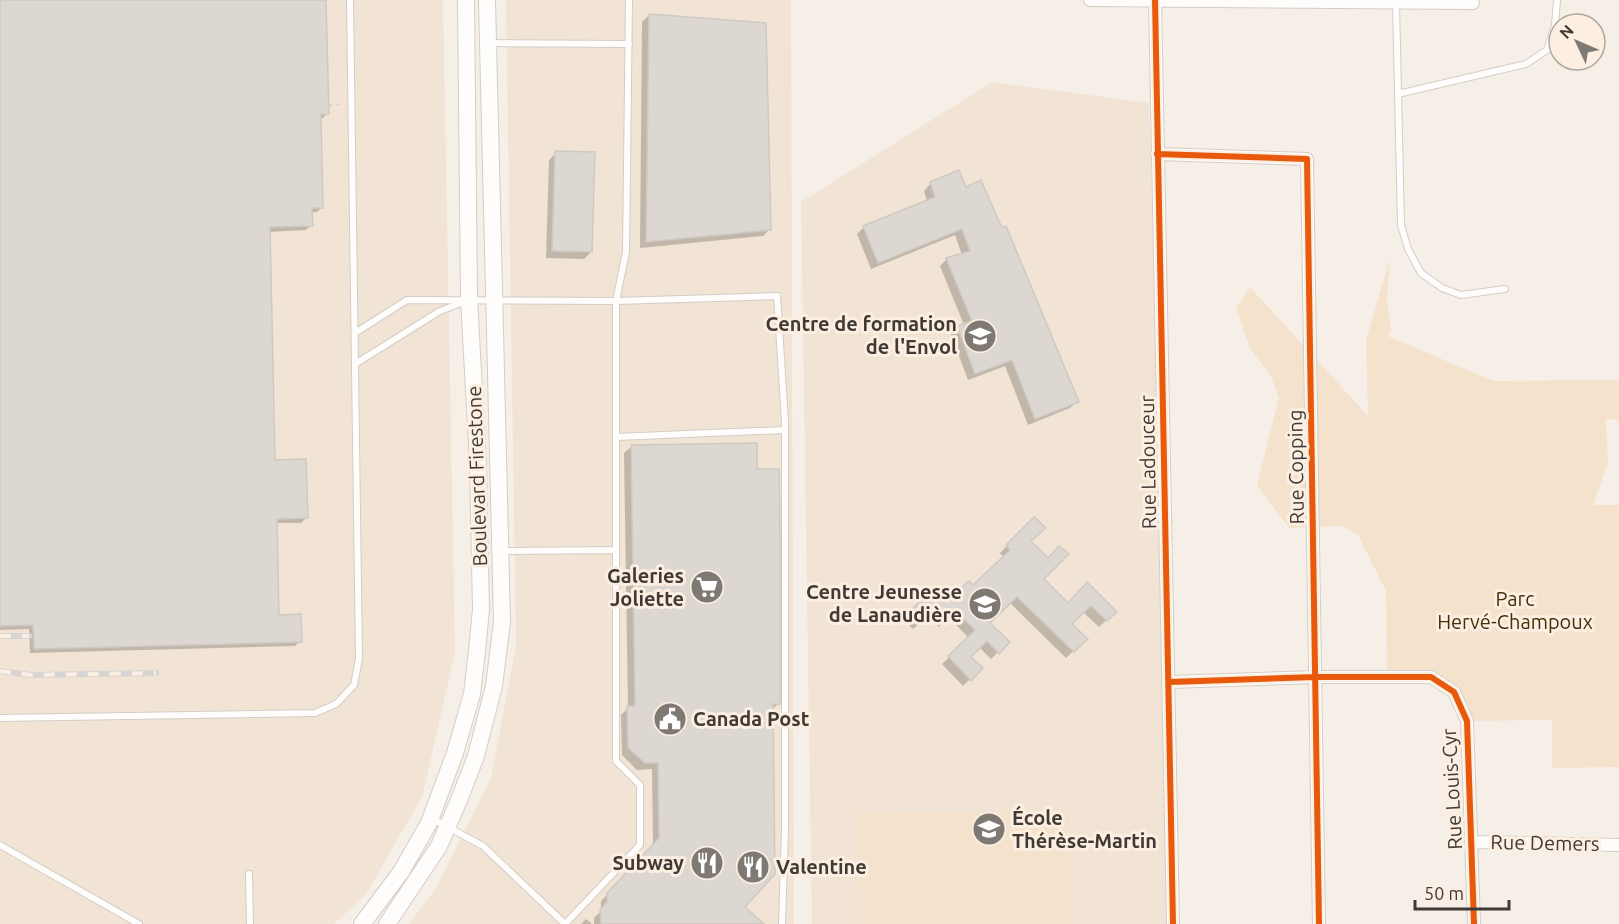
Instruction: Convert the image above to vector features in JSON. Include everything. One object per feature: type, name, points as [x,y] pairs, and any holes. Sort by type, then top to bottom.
[{"type":"main road","name":"Boulevard Firestone","points":[[362,924],[401,872],[431,818],[455,753],[472,694],[481,609],[478,463],[469,299],[466,0]]},
{"type":"main road","name":"Boulevard Firestone","points":[[387,924],[439,846],[476,756],[494,686],[502,622],[487,0]]},
{"type":"street","points":[[1090,0],[1473,3]]},
{"type":"street","name":"Rue Ladouceur","points":[[1155,0],[1173,924]]},
{"type":"street","name":"Rue Copping","points":[[1157,154],[1307,159],[1319,924]]},
{"type":"street","name":"Rue Louis-Cyr","points":[[1170,682],[1316,677],[1431,677],[1454,692],[1467,721],[1474,924]]},
{"type":"street","name":"Rue Demers","points":[[1472,842],[1619,845]]},
{"type":"lane","points":[[0,718],[315,712],[336,704],[354,685],[359,659],[350,0]]},
{"type":"lane","points":[[431,818],[483,846],[565,924],[640,845],[640,785],[616,761],[616,301],[626,252],[629,0]]},
{"type":"lane","points":[[1398,94],[1526,64],[1547,50],[1555,25],[1557,0]]},
{"type":"lane","points":[[1396,3],[1401,225],[1408,249],[1421,273],[1442,288],[1461,295],[1505,289]]},
{"type":"lane","points":[[488,43],[629,44]]},
{"type":"lane","points":[[355,333],[407,300],[616,301],[777,296],[785,430],[786,830],[782,924]]},
{"type":"lane","points":[[355,364],[440,311],[469,299]]},
{"type":"lane","points":[[616,437],[785,430]]},
{"type":"lane","points":[[501,551],[616,550]]},
{"type":"lane","points":[[0,845],[139,924]]},
{"type":"lane","points":[[249,874],[250,924]]},
{"type":"path","points":[[329,105],[344,104]]},
{"type":"shaded area","points":[[0,0],[443,0],[455,653],[422,797],[366,894],[334,924],[0,924]]},
{"type":"shaded area","points":[[506,0],[791,0],[794,924],[409,924],[436,888],[491,779],[516,645]]},
{"type":"shaded area","points":[[992,82],[1149,103],[1160,471],[1168,924],[812,924],[801,202]]},
{"type":"green space","name":"Parc Hervé-Champoux","points":[[1390,258],[1387,299],[1391,331],[1388,336],[1493,381],[1619,380],[1619,421],[1606,418],[1608,463],[1593,505],[1619,505],[1619,767],[1552,768],[1552,720],[1467,721],[1454,692],[1431,677],[1387,677],[1386,591],[1358,535],[1343,526],[1289,528],[1257,485],[1279,398],[1271,377],[1250,348],[1236,308],[1250,287],[1368,416],[1366,340]]},
{"type":"green space","points":[[1069,810],[1071,924],[861,924],[859,814]]},
{"type":"building","points":[[0,0],[326,0],[329,114],[321,114],[323,208],[312,208],[313,226],[270,227],[275,460],[306,459],[308,518],[277,519],[279,615],[301,614],[302,642],[34,649],[33,625],[0,626]]},
{"type":"building","points":[[649,14],[766,23],[771,230],[646,242]]},
{"type":"building","points":[[555,151],[595,152],[592,252],[552,251]]},
{"type":"building","points":[[959,170],[966,187],[981,180],[1002,228],[1006,226],[1079,402],[1035,419],[1012,360],[975,374],[957,326],[972,321],[946,258],[970,251],[962,229],[878,263],[863,226],[935,197],[930,182]]},
{"type":"building","name":"Galeries Joliette","points":[[757,443],[757,469],[779,469],[780,530],[780,704],[773,704],[775,874],[745,907],[764,924],[601,924],[600,910],[607,902],[607,893],[659,838],[658,763],[645,763],[628,748],[627,706],[635,706],[631,445]]},
{"type":"building","points":[[1034,517],[1046,528],[1031,541],[1048,558],[1059,546],[1069,554],[1044,579],[1068,603],[1087,582],[1117,612],[1107,621],[1091,606],[1072,624],[1088,639],[1074,652],[1017,597],[990,623],[1010,642],[999,654],[987,641],[971,657],[983,668],[971,681],[948,656],[975,630],[955,611],[947,621],[935,610],[921,623],[909,612],[935,587],[947,600],[969,581],[973,585],[1010,550],[1006,545]]},
{"type":"railway","points":[[0,636],[29,636]]},
{"type":"railway","points":[[0,671],[31,675],[156,673]]},
{"type":"cycle path","points":[[1155,0],[1173,924]]},
{"type":"cycle path","points":[[1157,154],[1307,159],[1319,924]]},
{"type":"cycle path","points":[[1170,682],[1316,677],[1431,677],[1454,692],[1467,721],[1474,924]]},
{"type":"place","name":"Centre de formation de l'Envol","points":[[980,336]]},
{"type":"place","name":"Galeries Joliette","points":[[707,587]]},
{"type":"place","name":"Centre Jeunesse de Lanaudière","points":[[985,604]]},
{"type":"place","name":"Canada Post","points":[[670,719]]},
{"type":"place","name":"École Thérèse-Martin","points":[[989,829]]},
{"type":"place","name":"Subway","points":[[707,863]]},
{"type":"place","name":"Valentine","points":[[753,867]]}]
